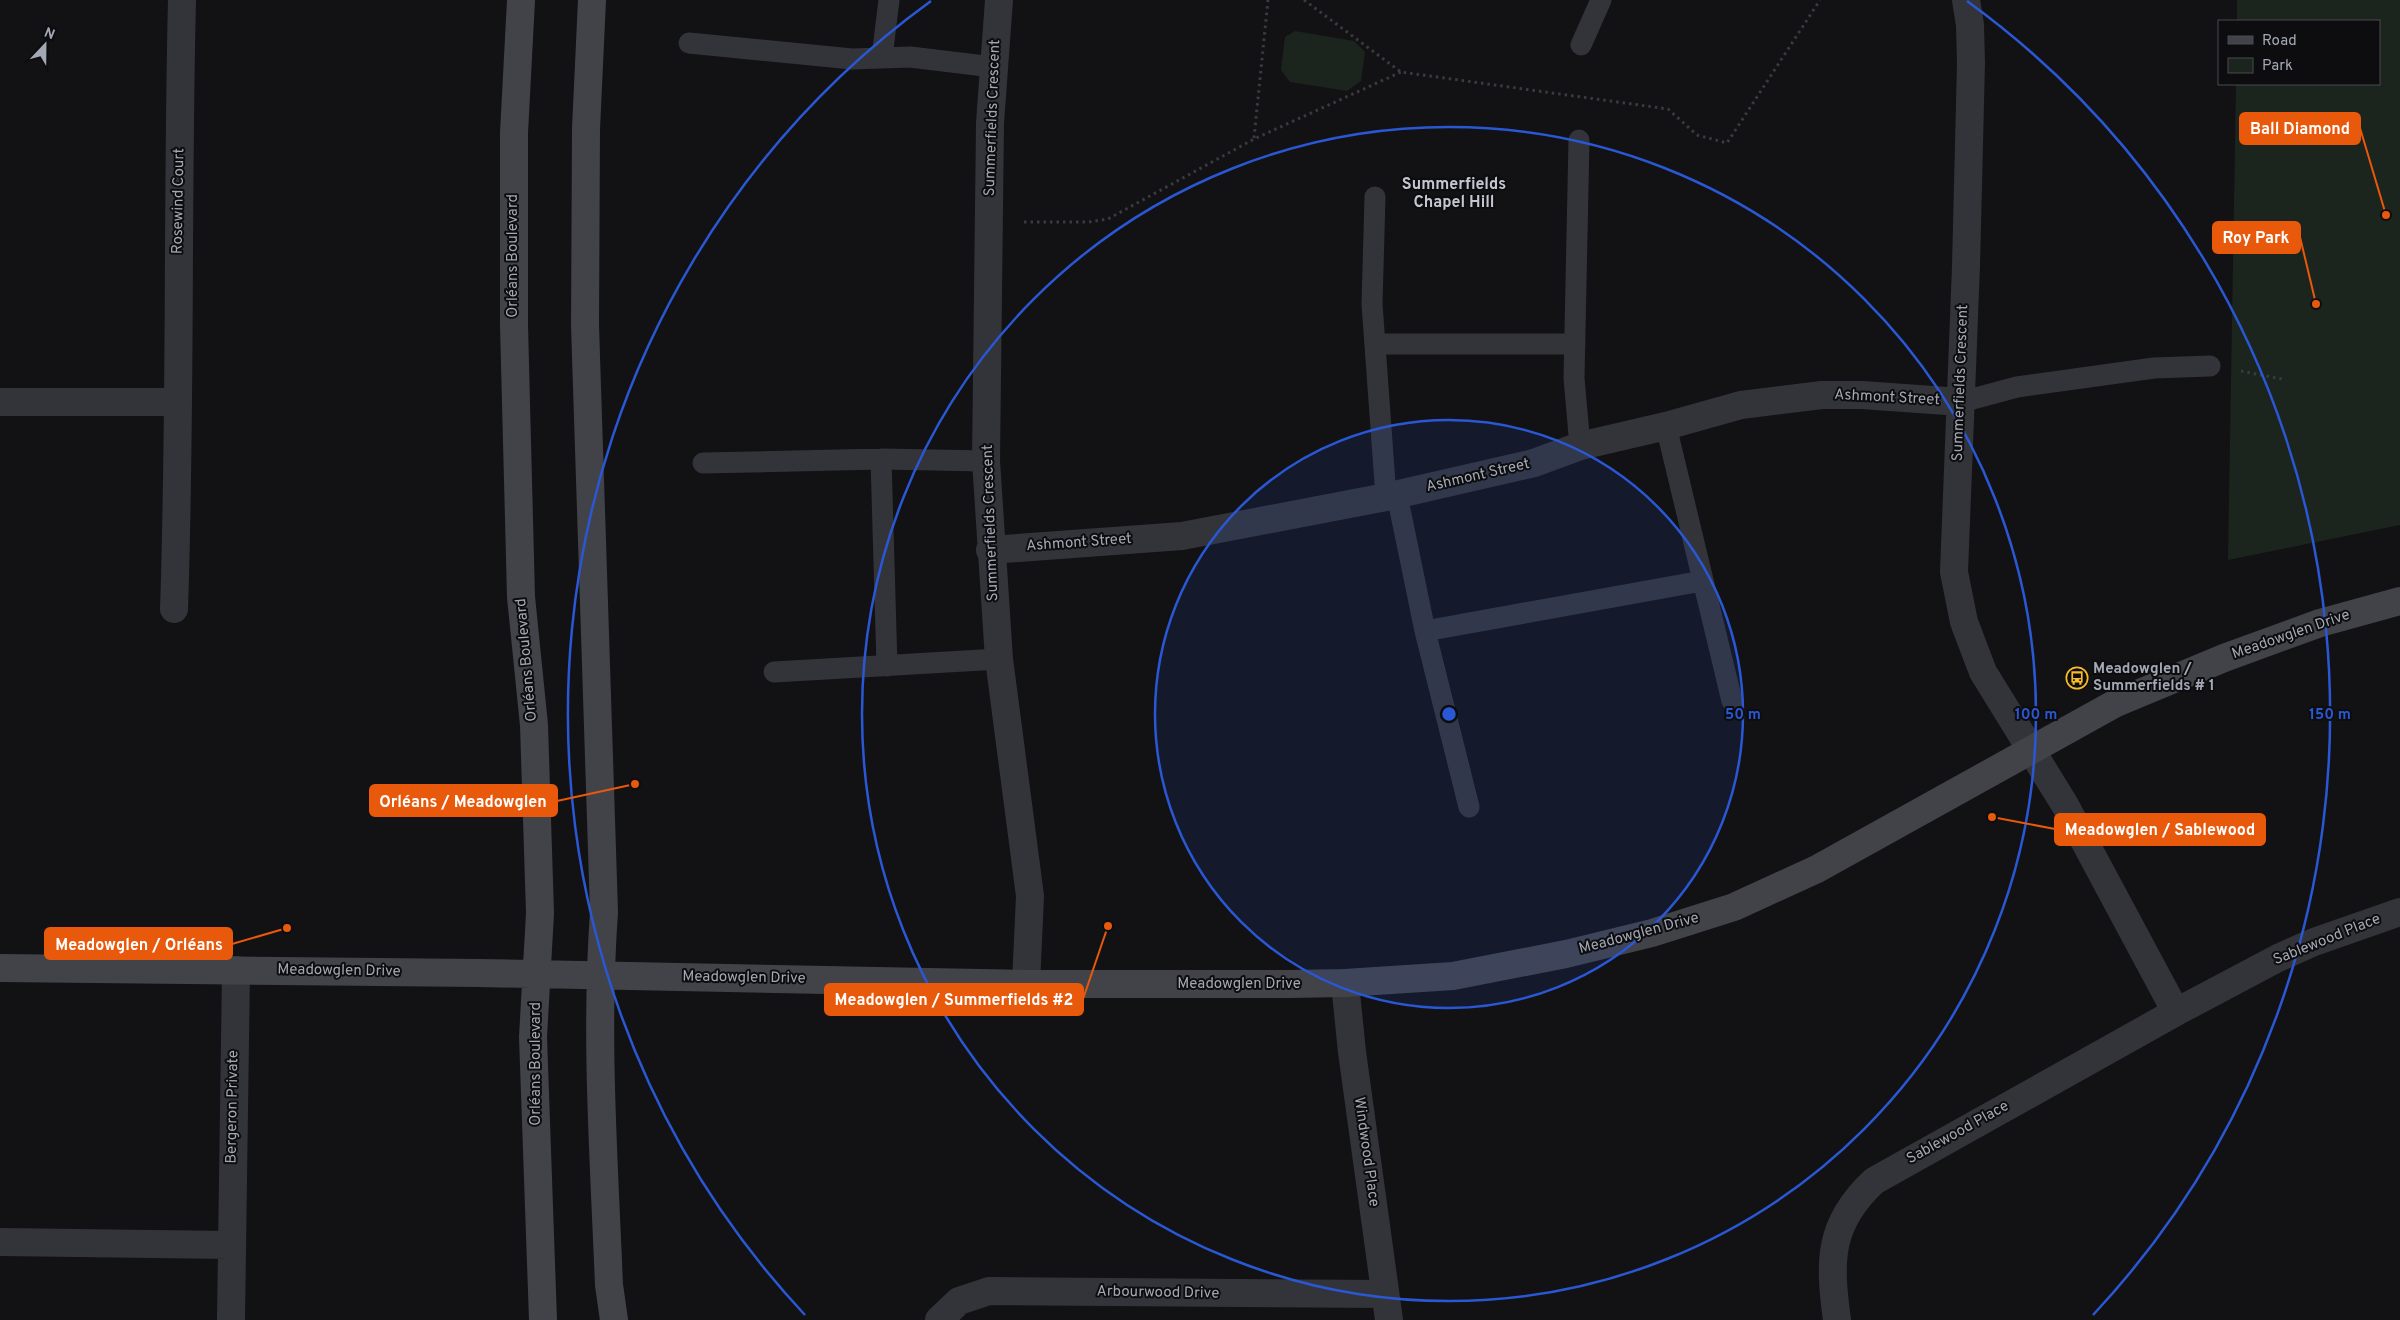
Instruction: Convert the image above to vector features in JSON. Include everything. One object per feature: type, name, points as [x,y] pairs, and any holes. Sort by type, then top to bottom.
[{"type":"main road","name":"Orléans Boulevard","points":[[521,0],[514,134],[514,325],[521,597],[534,745],[540,913],[533,1037],[543,1320]]},
{"type":"main road","points":[[592,0],[587,75],[584,226],[585,335],[604,912],[599,975],[599,1038],[609,1285],[614,1320]]},
{"type":"main road","name":"Meadowglen Drive","points":[[0,968],[537,974],[1026,984],[1345,983],[1453,976],[1556,956],[1652,933],[1734,907],[1817,869],[1900,825],[2032,748],[2116,703],[2224,658],[2320,623],[2400,600]]},
{"type":"street","name":"Rosewind Court","points":[[174,609],[178,489],[177,402],[182,0]]},
{"type":"street","name":"Summerfields Crescent","points":[[999,0],[993,67],[986,461],[998,659],[1030,896],[1026,984]]},
{"type":"street","name":"Summerfields Crescent","points":[[1966,0],[1970,25],[1971,63],[1954,572],[1964,622],[1983,672],[2032,748]]},
{"type":"street","name":"Ashmont Street","points":[[990,550],[1182,536],[1392,496],[1534,463],[1580,446],[1666,426],[1741,405],[1822,395],[1862,394],[1961,402]]},
{"type":"street","points":[[0,402],[177,402]]},
{"type":"street","points":[[2032,748],[2065,804],[2176,1012]]},
{"type":"street","name":"Sablewood Place","points":[[1837,1320],[1833,1290],[1833,1256],[1838,1228],[1858,1196],[1874,1181],[2176,1012],[2278,958],[2314,942],[2400,912]]},
{"type":"street","name":"Bergeron Private","points":[[231,1320],[236,970]]},
{"type":"street","name":"Windwood Place","points":[[1345,983],[1352,1052],[1387,1307]]},
{"type":"street","points":[[0,1242],[231,1245]]},
{"type":"street","name":"Arbourwood Drive","points":[[939,1320],[960,1301],[989,1291],[1387,1307]]},
{"type":"lane","points":[[882,57],[889,0]]},
{"type":"lane","points":[[1581,45],[1601,0]]},
{"type":"lane","points":[[689,43],[852,59],[910,57],[993,67]]},
{"type":"lane","points":[[1579,140],[1574,378],[1580,446]]},
{"type":"lane","points":[[1375,197],[1372,304],[1392,496],[1469,807]]},
{"type":"lane","points":[[1377,344],[1575,344]]},
{"type":"lane","points":[[1961,402],[2017,387],[2154,368],[2210,366]]},
{"type":"lane","points":[[1666,426],[1732,701]]},
{"type":"lane","points":[[881,459],[887,666]]},
{"type":"lane","points":[[703,463],[881,459],[986,461]]},
{"type":"lane","points":[[1425,631],[1702,581]]},
{"type":"lane","points":[[774,672],[998,659]]},
{"type":"path","points":[[1254,139],[1268,0]]},
{"type":"path","points":[[1304,0],[1401,72],[1668,109],[1697,135],[1727,143],[1820,0]]},
{"type":"path","points":[[989,222],[1089,222],[1108,219],[1254,139],[1401,72]]},
{"type":"path","points":[[2210,366],[2282,379]]},
{"type":"green space","points":[[2237,0],[2400,0],[2400,525],[2228,560],[2236,85],[2380,85],[2380,20],[2237,20]]},
{"type":"green space","points":[[1295,31],[1354,41],[1365,52],[1361,81],[1347,91],[1290,82],[1281,70],[1285,37]]},
{"type":"place","name":"Ball Diamond","points":[[2386,215]]},
{"type":"place","name":"Roy Park","points":[[2316,304]]},
{"type":"place","name":"Meadowglen / Summerfields # 1","points":[[2077,678]]},
{"type":"place","name":"Orléans / Meadowglen","points":[[635,784]]},
{"type":"place","name":"Meadowglen / Sablewood","points":[[1992,817]]},
{"type":"place","name":"Meadowglen / Summerfields #2","points":[[1108,926]]},
{"type":"place","name":"Meadowglen / Orléans","points":[[287,928]]},
{"type":"district","name":"Summerfields Chapel Hill","points":[[1454,194]]}]
